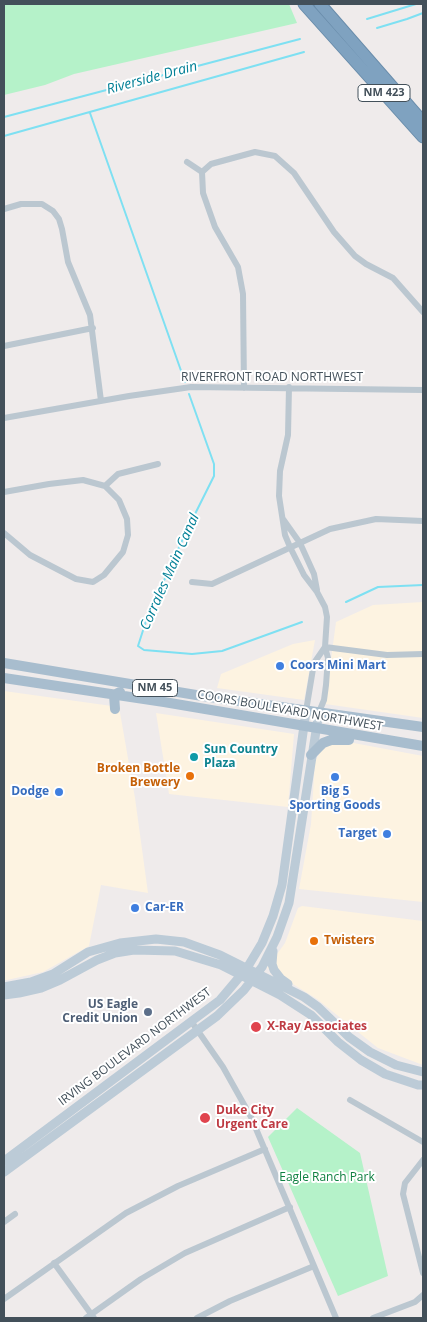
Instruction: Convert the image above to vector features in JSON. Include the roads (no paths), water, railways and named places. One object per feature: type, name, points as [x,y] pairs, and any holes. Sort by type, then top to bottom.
[{"type":"highway","name":"NM 423","points":[[304,4],[322,23],[349,46],[423,122]]},
{"type":"highway","name":"NM 423","points":[[320,4],[331,16],[349,46],[423,137]]},
{"type":"main road","name":"COORS BOULEVARD NORTHWEST","points":[[4,663],[172,691],[423,728]]},
{"type":"main road","points":[[4,674],[42,678],[53,672]]},
{"type":"main road","name":"COORS BOULEVARD NORTHWEST","points":[[4,678],[423,746]]},
{"type":"main road","points":[[115,709],[114,695],[120,692],[153,695],[172,691]]},
{"type":"main road","points":[[311,756],[323,743],[331,740],[346,739],[379,745],[388,741]]},
{"type":"street","points":[[202,172],[211,164],[255,152],[276,156],[294,173],[334,232],[355,256],[392,278],[423,312]]},
{"type":"street","points":[[188,162],[202,172]]},
{"type":"street","points":[[202,172],[203,193],[216,227],[238,267],[243,294],[244,388]]},
{"type":"street","points":[[4,209],[21,204],[42,204],[53,211],[59,219],[68,262],[90,315],[101,401]]},
{"type":"street","points":[[4,346],[93,328]]},
{"type":"street","name":"RIVERFRONT ROAD NORTHWEST","points":[[4,418],[191,387],[423,390]]},
{"type":"street","points":[[289,388],[288,434],[279,481],[282,518],[285,535],[290,547],[304,575],[317,592],[325,607],[327,617],[325,647],[379,655],[423,654]]},
{"type":"street","points":[[105,486],[118,474],[158,464]]},
{"type":"street","points":[[4,492],[84,480],[105,486],[119,500],[127,519],[128,535],[123,552],[104,575],[93,582],[76,579],[30,555],[4,533]]},
{"type":"street","points":[[282,518],[300,543],[314,574],[317,592]]},
{"type":"street","points":[[192,582],[212,584],[330,529],[376,519],[423,521]]},
{"type":"street","name":"IRVING BOULEVARD NORTHWEST","points":[[4,1161],[220,1000],[247,968],[262,943],[273,916],[282,885],[314,663],[325,647]]},
{"type":"street","name":"IRVING BOULEVARD NORTHWEST","points":[[4,1172],[198,1031],[227,1007],[254,977],[273,946],[284,919],[291,894],[311,756],[319,712],[324,700],[328,658],[325,647]]},
{"type":"street","points":[[4,987],[31,982],[53,974],[88,952],[120,942],[156,939],[184,942],[212,951],[247,968],[254,977],[316,1019],[348,1051],[385,1074],[423,1086]]},
{"type":"street","points":[[273,946],[272,964],[278,976],[317,1002],[326,1014]]},
{"type":"street","points":[[4,995],[19,994],[41,988],[115,953],[134,950],[175,951],[221,965],[241,976],[254,977],[309,1000],[349,1037],[370,1052],[396,1065],[423,1072]]},
{"type":"street","points":[[191,1021],[238,1092],[265,1149],[336,1318]]},
{"type":"street","points":[[350,1100],[423,1142]]},
{"type":"street","points":[[4,1300],[104,1228],[147,1201],[265,1149]]},
{"type":"street","points":[[423,1160],[405,1183],[403,1194],[423,1270]]},
{"type":"street","points":[[54,1263],[90,1317],[148,1275],[185,1253],[290,1207]]},
{"type":"street","points":[[4,1222],[15,1214]]},
{"type":"street","points":[[197,1318],[230,1301],[314,1266]]},
{"type":"street","points":[[378,1317],[415,1302],[423,1295]]},
{"type":"waterway","name":"Riverside Drain","points":[[367,19],[416,4]]},
{"type":"waterway","points":[[377,28],[423,13]]},
{"type":"waterway","name":"Riverside Drain","points":[[4,117],[300,39]]},
{"type":"waterway","points":[[4,136],[304,52]]},
{"type":"waterway","name":"Corrales Main Canal","points":[[90,113],[185,382]]},
{"type":"waterway","name":"Corrales Main Canal","points":[[189,394],[214,464],[214,476],[147,618],[138,646],[144,650],[192,654],[222,651],[302,622]]},
{"type":"waterway","name":"Corrales Main Canal","points":[[346,602],[378,587],[423,585]]},
{"type":"place","name":"Coors Mini Mart","points":[[280,666]]},
{"type":"place","name":"Sun Country Plaza","points":[[194,757]]},
{"type":"place","name":"Broken Bottle Brewery","points":[[190,776]]},
{"type":"place","name":"Big 5 Sporting Goods","points":[[335,777]]},
{"type":"place","name":"Dodge","points":[[59,792]]},
{"type":"place","name":"Target","points":[[387,834]]},
{"type":"place","name":"Car-ER","points":[[135,908]]},
{"type":"place","name":"Twisters","points":[[314,941]]},
{"type":"place","name":"US Eagle Credit Union","points":[[148,1012]]},
{"type":"place","name":"X-Ray Associates","points":[[256,1027]]},
{"type":"place","name":"Duke City Urgent Care","points":[[205,1118]]},
{"type":"park label","name":"Eagle Ranch Park","points":[[327,1178]]}]
